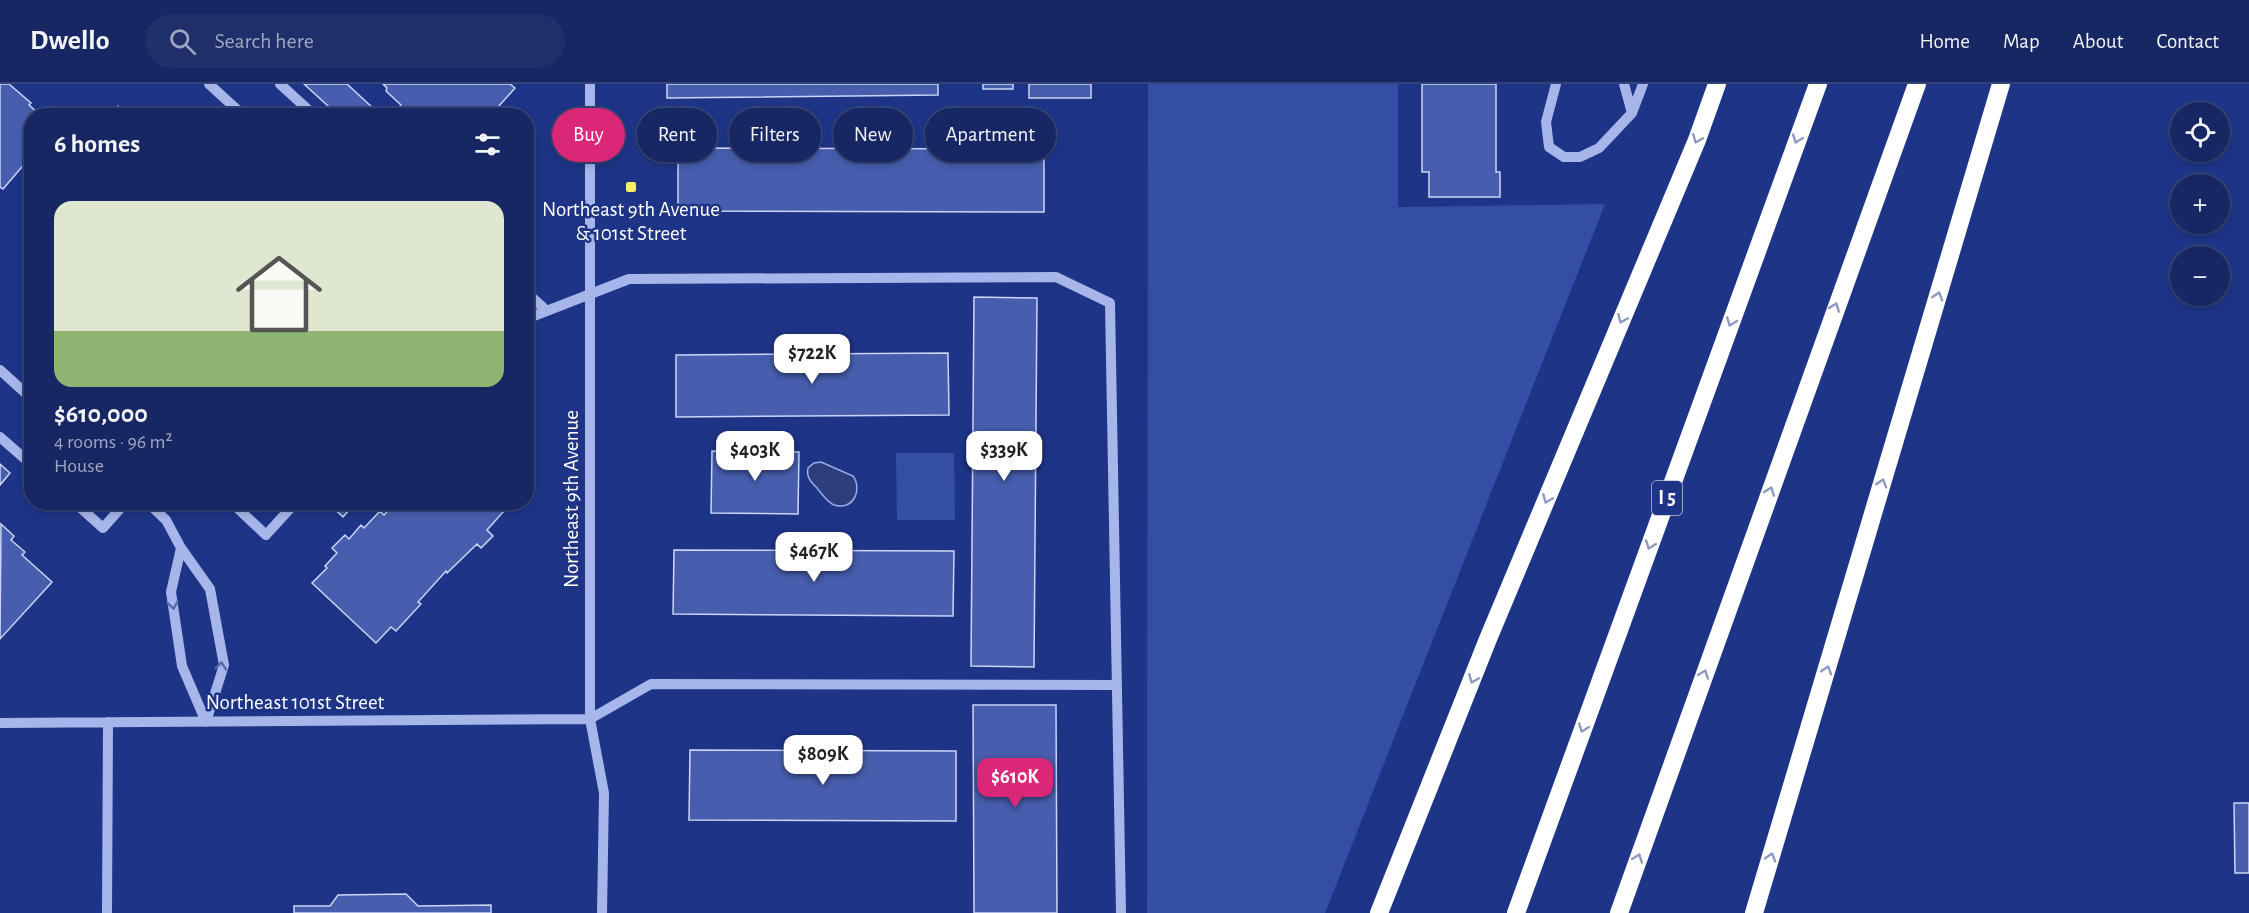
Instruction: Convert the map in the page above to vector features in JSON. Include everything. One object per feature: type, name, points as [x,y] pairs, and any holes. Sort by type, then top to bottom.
[{"type":"highway","points":[[1379,913],[1488,639],[1718,84]]},
{"type":"highway","name":"I 5","points":[[1516,913],[1818,84]]},
{"type":"highway","points":[[1619,913],[1849,267],[1917,84]]},
{"type":"highway","points":[[1754,913],[2001,84]]},
{"type":"street","points":[[209,84],[235,108]]},
{"type":"street","points":[[280,84],[306,108]]},
{"type":"street","name":"Northeast 9th Avenue","points":[[590,84],[590,719],[604,793],[602,913]]},
{"type":"street","points":[[1556,84],[1546,122],[1549,147],[1564,157],[1580,157],[1599,148],[1632,113],[1643,84]]},
{"type":"street","points":[[1624,84],[1632,113]]},
{"type":"street","points":[[534,316],[629,279],[1056,277],[1110,303],[1121,913]]},
{"type":"street","points":[[534,299],[547,311]]},
{"type":"street","points":[[0,370],[24,392]]},
{"type":"street","points":[[0,437],[24,458]]},
{"type":"street","points":[[83,510],[103,528],[119,510]]},
{"type":"street","points":[[155,510],[166,520],[181,548],[210,589],[224,665],[206,722]]},
{"type":"street","points":[[240,510],[267,535],[289,510]]},
{"type":"street","points":[[181,548],[171,592],[182,666],[206,722]]},
{"type":"street","points":[[590,719],[651,684],[1117,685]]},
{"type":"street","name":"Northeast 101st Street","points":[[0,723],[590,719]]},
{"type":"street","points":[[107,913],[108,722]]},
{"type":"shaded area","points":[[1148,84],[1398,84],[1398,207],[1605,204],[1325,913],[1147,913]]},
{"type":"shaded area","points":[[896,453],[954,453],[955,520],[897,520]]},
{"type":"shaded area","points":[[821,462],[853,476],[857,487],[851,502],[841,506],[834,505],[808,477],[808,468],[814,463]]},
{"type":"building","points":[[0,84],[9,84],[31,103],[29,105],[32,108],[24,108],[24,164],[3,189],[0,187]]},
{"type":"building","points":[[304,84],[347,84],[373,108],[330,108]]},
{"type":"building","points":[[383,84],[510,84],[515,88],[497,108],[398,108],[401,105],[386,91],[387,88]]},
{"type":"building","points":[[667,84],[938,84],[938,95],[667,98]]},
{"type":"building","points":[[983,84],[1013,84],[1013,89],[983,89]]},
{"type":"building","points":[[1029,84],[1091,84],[1091,98],[1029,98]]},
{"type":"building","points":[[1422,84],[1496,84],[1496,172],[1500,172],[1500,197],[1429,197],[1429,172],[1422,172]]},
{"type":"building","points":[[717,148],[729,148],[729,162],[821,162],[821,148],[833,148],[833,162],[913,162],[913,149],[925,149],[925,162],[1044,162],[1044,212],[678,211],[678,162],[717,162]]},
{"type":"building","points":[[974,297],[1037,298],[1034,667],[971,666]]},
{"type":"building","points":[[948,353],[949,415],[676,417],[676,355]]},
{"type":"building","points":[[712,451],[799,452],[798,514],[711,513]]},
{"type":"building","points":[[0,464],[10,473],[0,485]]},
{"type":"building","points":[[336,510],[349,510],[343,517]]},
{"type":"building","points":[[389,510],[505,510],[487,530],[493,536],[481,548],[477,544],[447,573],[446,571],[418,602],[421,604],[396,631],[391,627],[376,643],[312,583],[327,568],[325,566],[337,553],[332,548],[345,535],[349,539],[361,525],[364,528],[380,511],[384,515]]},
{"type":"building","points":[[1,524],[14,536],[11,540],[25,552],[22,555],[52,582],[0,639]]},
{"type":"building","points":[[674,550],[954,551],[953,616],[673,614]]},
{"type":"building","points":[[973,705],[1056,705],[1057,913],[974,913]]},
{"type":"building","points":[[690,750],[956,751],[956,821],[689,820]]},
{"type":"building","points":[[2234,803],[2249,803],[2249,873],[2235,873]]},
{"type":"building","points":[[406,894],[418,906],[491,905],[491,913],[294,913],[294,906],[330,906],[338,895]]},
{"type":"place","name":"Northeast 9th Avenue & 101st Street","points":[[631,187]]}]
